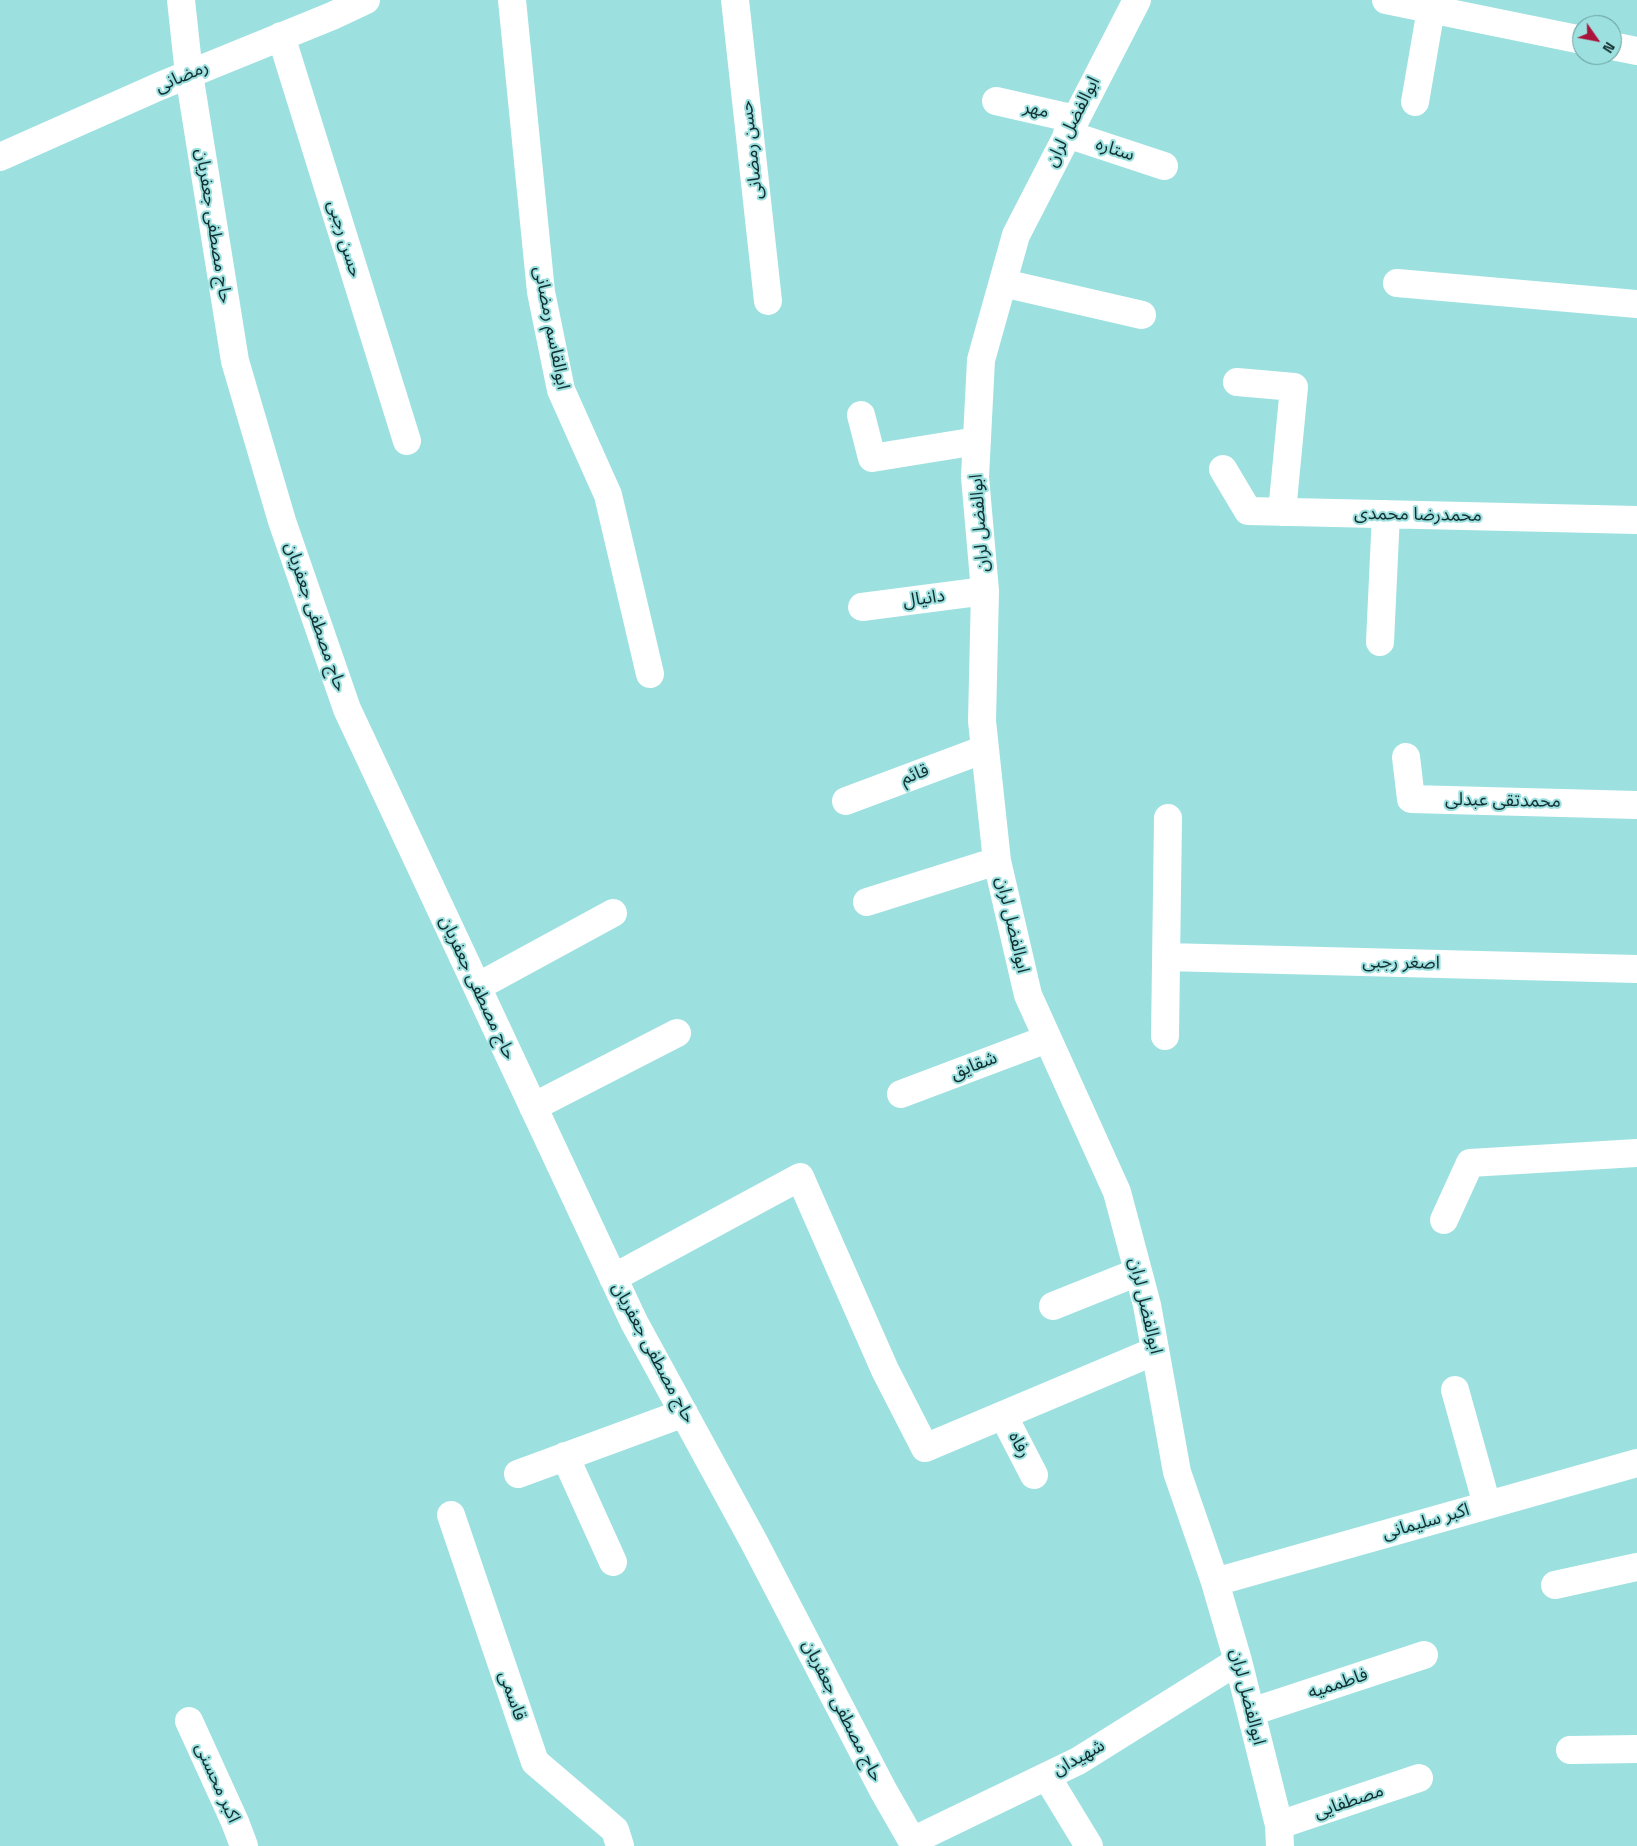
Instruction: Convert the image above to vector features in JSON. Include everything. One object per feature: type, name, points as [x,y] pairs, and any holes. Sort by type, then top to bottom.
[{"type":"street","name":"حاج مصطفی جعفریان","points":[[181,0],[189,74],[235,361],[282,521],[347,710],[634,1322],[759,1550],[883,1790],[914,1844]]},
{"type":"street","name":"رمضانی","points":[[0,157],[189,74],[366,0]]},
{"type":"street","name":"ابوالقاسم رمضانی","points":[[512,0],[540,292],[561,390],[608,495],[650,674]]},
{"type":"street","name":"حسن رمضانی","points":[[735,0],[768,301]]},
{"type":"street","name":"ابوالفضل لران","points":[[1137,0],[1016,235],[981,360],[976,477],[985,590],[982,721],[997,861],[1028,995],[1117,1192],[1146,1305],[1177,1472],[1215,1582],[1238,1660],[1279,1836]]},
{"type":"street","points":[[1386,0],[1572,38]]},
{"type":"street","points":[[1415,102],[1432,9]]},
{"type":"street","name":"حسن رجبی","points":[[282,36],[406,441]]},
{"type":"street","points":[[1622,48],[1637,51]]},
{"type":"street","name":"مهر","points":[[996,101],[1071,127]]},
{"type":"street","name":"ستاره","points":[[1071,127],[1164,166]]},
{"type":"street","points":[[1003,283],[1142,315]]},
{"type":"street","points":[[1397,284],[1637,304]]},
{"type":"street","points":[[1237,382],[1294,386],[1282,512]]},
{"type":"street","points":[[861,415],[872,458],[977,441]]},
{"type":"street","name":"محمدرضا محمدی","points":[[1223,469],[1248,511],[1637,520]]},
{"type":"street","points":[[1380,642],[1386,514]]},
{"type":"street","name":"دانیال","points":[[862,607],[985,590]]},
{"type":"street","name":"قائم","points":[[846,801],[985,749]]},
{"type":"street","name":"محمدتقی عبدلی","points":[[1406,757],[1411,799],[1637,804]]},
{"type":"street","points":[[1165,1036],[1168,818]]},
{"type":"street","points":[[867,902],[997,861]]},
{"type":"street","points":[[477,988],[613,913]]},
{"type":"street","name":"اصغر رجبی","points":[[1166,956],[1637,969]]},
{"type":"street","points":[[533,1107],[677,1033]]},
{"type":"street","name":"شقایق","points":[[901,1094],[1048,1038]]},
{"type":"street","points":[[1444,1220],[1470,1163],[1637,1153]]},
{"type":"street","points":[[613,1278],[800,1177],[885,1370],[925,1448],[1155,1351]]},
{"type":"street","points":[[1053,1306],[1138,1272]]},
{"type":"street","points":[[1454,1390],[1487,1505]]},
{"type":"street","points":[[518,1474],[684,1413]]},
{"type":"street","name":"رفاه","points":[[1003,1415],[1034,1475]]},
{"type":"street","points":[[565,1456],[613,1562]]},
{"type":"street","name":"اکبر سلیمانی","points":[[1215,1582],[1637,1463]]},
{"type":"street","name":"قاسمی","points":[[451,1515],[534,1762],[615,1830],[620,1846]]},
{"type":"street","points":[[1555,1585],[1637,1568]]},
{"type":"street","name":"فاطممیه","points":[[1251,1712],[1424,1655]]},
{"type":"street","name":"شهیدان","points":[[914,1844],[1078,1762],[1238,1660]]},
{"type":"street","name":"اکبر محسنی","points":[[189,1721],[244,1846]]},
{"type":"street","points":[[1570,1750],[1637,1749]]},
{"type":"street","points":[[1047,1777],[1089,1846]]},
{"type":"street","name":"مصطفایی","points":[[1279,1836],[1419,1778]]}]
